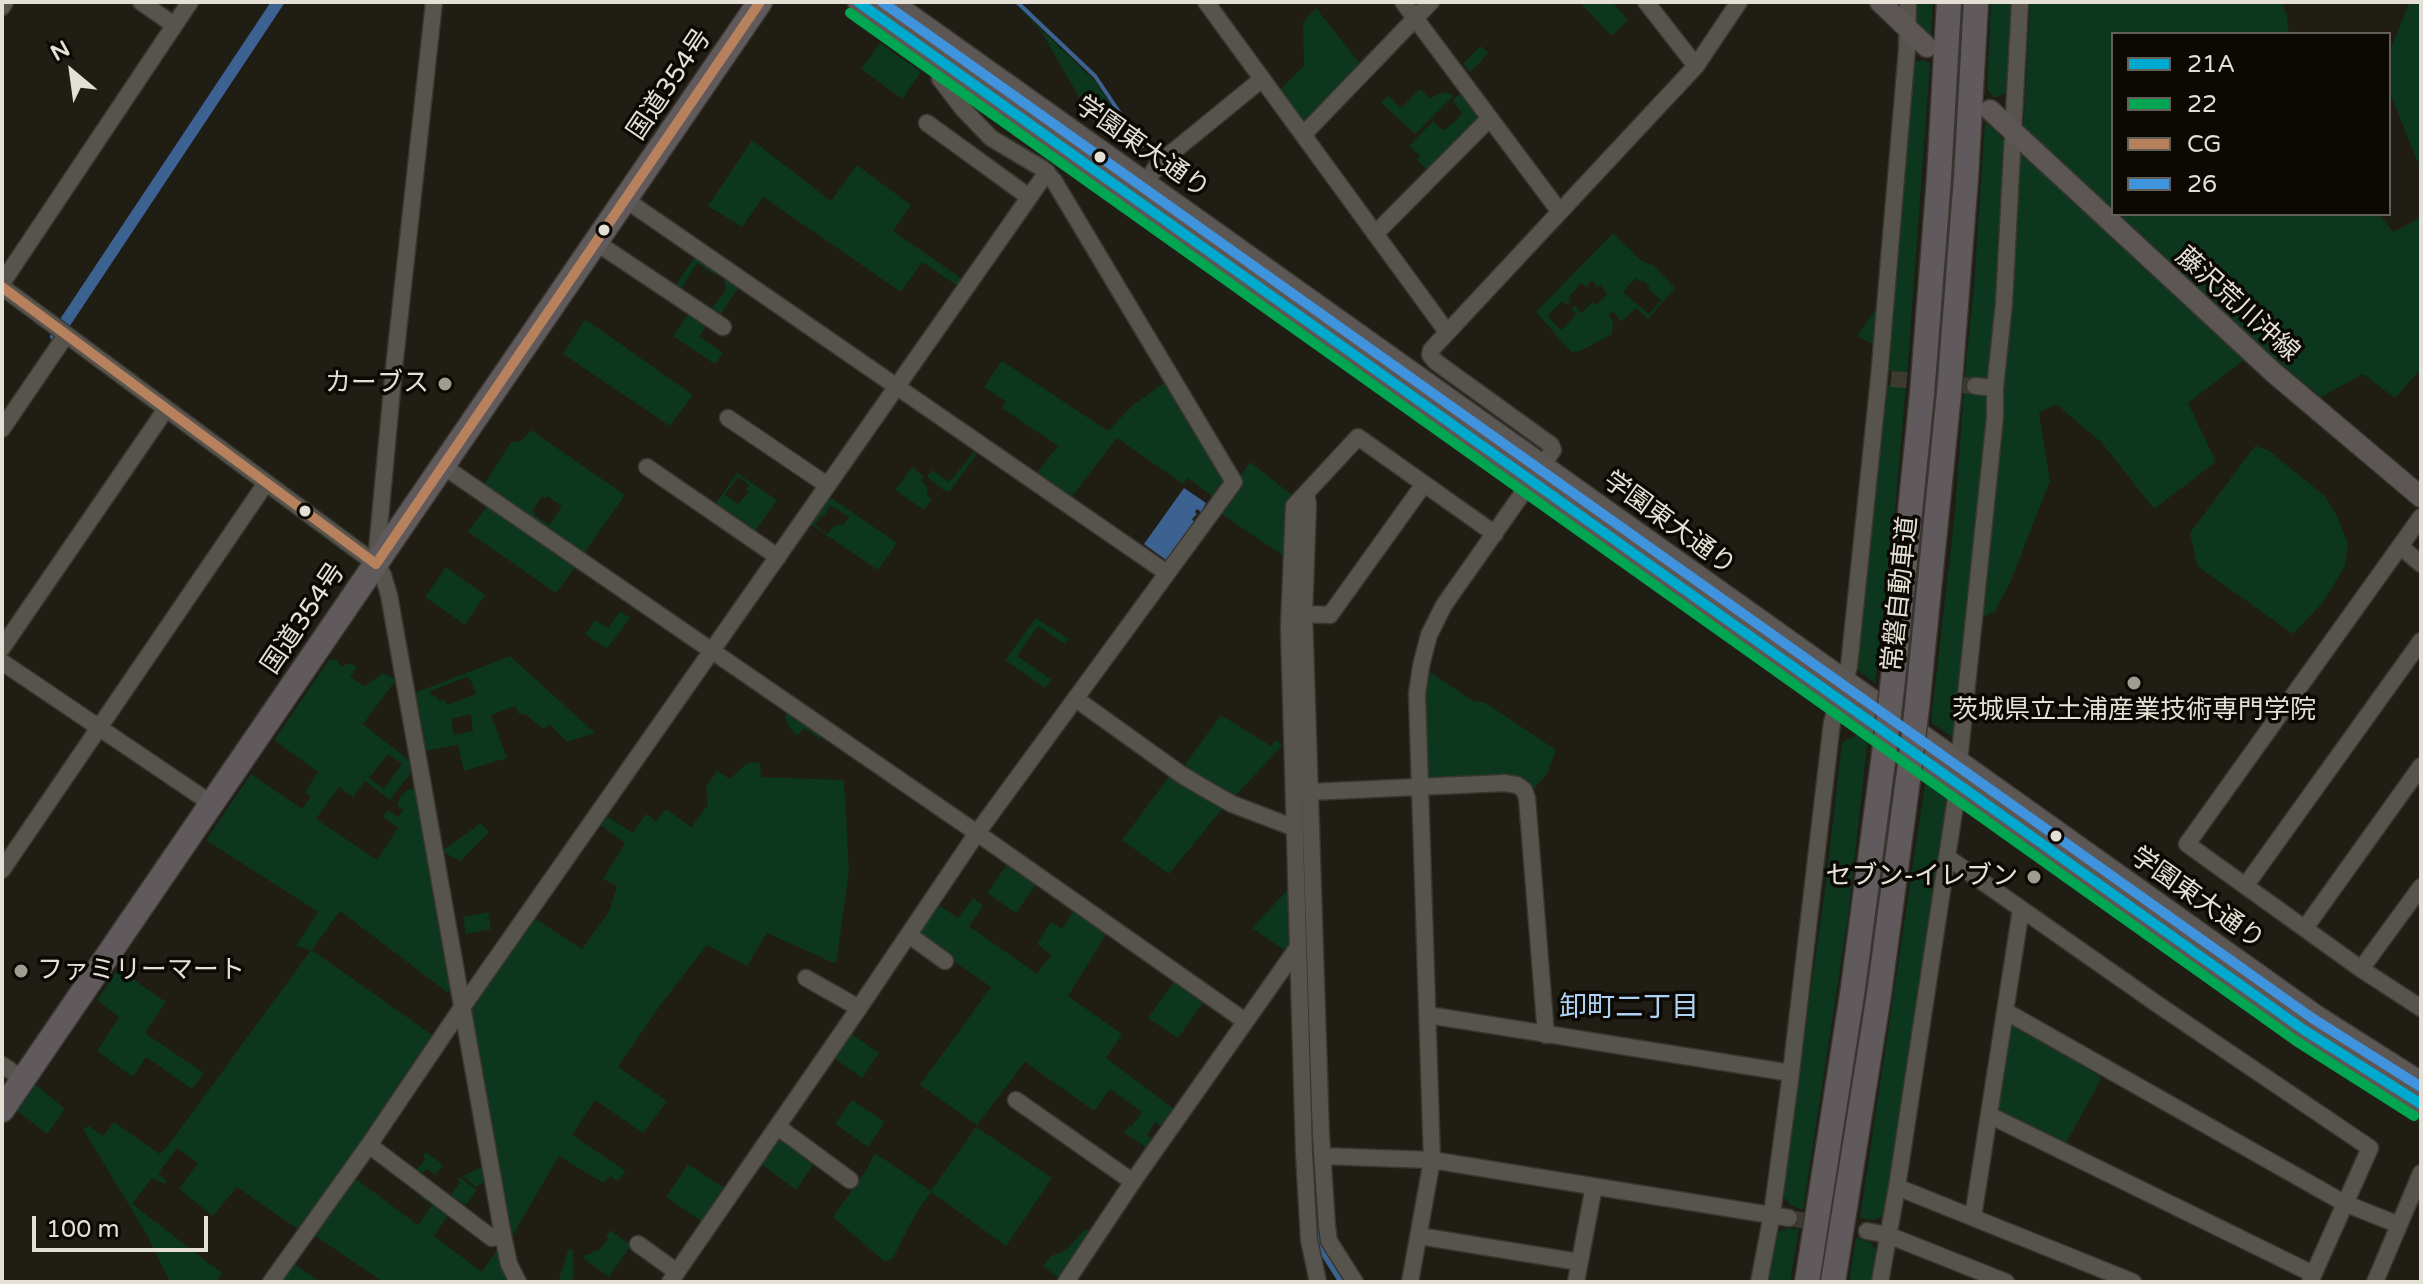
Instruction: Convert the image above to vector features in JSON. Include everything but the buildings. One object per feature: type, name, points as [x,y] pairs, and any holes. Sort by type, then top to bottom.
[{"type":"highway","name":"国道354号","points":[[2,1110],[760,2]]},
{"type":"highway","name":"常磐自動車道","points":[[1807,1282],[1853,988],[1892,689],[1922,394],[1949,2]]},
{"type":"highway","name":"常磐自動車道","points":[[1833,1282],[1879,994],[1917,707],[1949,393],[1976,2]]},
{"type":"main road","name":"学園東大通り","points":[[858,2],[953,57],[1140,190],[1369,343],[1677,574],[1842,690],[1959,762],[2317,1016],[2421,1082]]},
{"type":"main road","name":"学園東大通り","points":[[892,2],[953,57]]},
{"type":"main road","points":[[1880,2],[1927,47]]},
{"type":"main road","name":"藤沢荒川沖線","points":[[1990,110],[2274,373],[2421,497]]},
{"type":"main road","name":"学園東大通り","points":[[1842,690],[1958,785],[2304,1030],[2421,1104]]},
{"type":"street","points":[[141,2],[174,25]]},
{"type":"street","points":[[190,2],[2,285],[376,564],[383,575],[503,1236],[509,1264],[518,1282]]},
{"type":"street","points":[[376,564],[434,2]]},
{"type":"street","points":[[1206,2],[1447,332]]},
{"type":"street","points":[[1403,2],[1560,212]]},
{"type":"street","points":[[1303,135],[1431,2]]},
{"type":"street","points":[[1646,2],[1696,66]]},
{"type":"street","points":[[1410,1282],[1432,1160],[1419,786],[1417,694],[1421,666],[1429,635],[1444,605],[1553,450],[1551,445],[1436,362],[1430,355],[1431,350],[1696,66],[1739,2]]},
{"type":"street","points":[[1759,1282],[1780,1216],[1791,1073],[1832,722],[1849,666],[1885,378],[1908,2]]},
{"type":"street","points":[[1959,762],[1995,417],[2020,2]]},
{"type":"street","points":[[638,1244],[674,1277],[977,833],[1234,482],[1047,172],[991,138],[940,79],[953,57]]},
{"type":"street","points":[[1140,190],[1158,164],[1262,79]]},
{"type":"street","points":[[1375,234],[1490,118]]},
{"type":"street","points":[[927,123],[1029,197]]},
{"type":"street","points":[[271,1282],[1047,172]]},
{"type":"street","points":[[626,200],[1167,573]]},
{"type":"street","points":[[597,243],[723,327]]},
{"type":"street","points":[[2,429],[62,332]]},
{"type":"street","points":[[1975,386],[1995,388]]},
{"type":"street","points":[[2,648],[166,409]]},
{"type":"street","points":[[728,418],[827,485]]},
{"type":"street","points":[[1318,1282],[1309,1240],[1298,947],[1289,628],[1294,506],[1358,437],[1495,534]]},
{"type":"street","points":[[443,466],[1245,1021]]},
{"type":"street","points":[[647,467],[778,557]]},
{"type":"street","points":[[2,870],[266,483]]},
{"type":"street","points":[[1304,614],[1330,615],[1424,484]]},
{"type":"street","points":[[1306,493],[1304,614],[1322,1156],[1329,1241],[1355,1282]]},
{"type":"street","points":[[2421,517],[2187,844],[2361,969],[2421,1008]]},
{"type":"street","points":[[2401,547],[2421,564]]},
{"type":"street","points":[[2246,885],[2421,641]]},
{"type":"street","points":[[2,662],[212,804]]},
{"type":"street","points":[[1076,699],[1191,781],[1232,804],[1295,828]]},
{"type":"street","points":[[2305,928],[2421,766]]},
{"type":"street","points":[[1309,792],[1504,783],[1517,785],[1524,790],[1546,1035]]},
{"type":"street","points":[[1880,1282],[1958,785]]},
{"type":"street","points":[[1947,857],[2370,1148],[2312,1278],[1989,1115]]},
{"type":"street","points":[[2361,969],[2421,887]]},
{"type":"street","points":[[1973,1217],[2021,909]]},
{"type":"street","points":[[909,935],[945,961]]},
{"type":"street","points":[[1066,1282],[1298,947]]},
{"type":"street","points":[[806,978],[859,1008]]},
{"type":"street","points":[[2005,1011],[2344,1203],[2399,1225]]},
{"type":"street","points":[[1428,1015],[1791,1073]]},
{"type":"street","points":[[2,1065],[23,1079]]},
{"type":"street","points":[[1016,1100],[1133,1182]]},
{"type":"street","points":[[778,1127],[850,1180]]},
{"type":"street","points":[[369,1145],[492,1238],[503,1236]]},
{"type":"street","points":[[1322,1156],[1432,1160],[1780,1216]]},
{"type":"street","points":[[2375,1282],[2421,1173]]},
{"type":"street","points":[[1576,1282],[1594,1186]]},
{"type":"street","points":[[1897,1187],[2133,1282]]},
{"type":"street","points":[[1867,1231],[1888,1235],[2006,1282]]},
{"type":"street","points":[[1419,1236],[1579,1262]]},
{"type":"green space","points":[[1579,2],[1612,2],[1628,20],[1612,36]]},
{"type":"green space","points":[[1913,2],[1933,2],[1931,36],[1917,22]]},
{"type":"green space","points":[[1991,2],[2016,2],[2011,77],[2007,92],[1997,97],[1993,97],[1987,88]]},
{"type":"green space","points":[[2030,2],[2282,2],[2289,32],[2111,32],[2111,216],[2381,216],[2393,232],[2421,217],[2421,369],[2395,398],[2363,374],[2321,397],[2261,347],[2188,403],[2216,462],[2154,509],[2102,443],[2056,404],[2039,413],[2050,481],[2010,583],[1995,611],[1982,618],[2006,349]]},
{"type":"green space","points":[[2409,2],[2421,2],[2421,161],[2417,161],[2391,95],[2391,49]]},
{"type":"green space","points":[[1014,3],[1095,81],[1140,148],[1134,153],[1098,130],[1041,31]]},
{"type":"green space","points":[[1316,8],[1362,66],[1307,126],[1278,92],[1304,66],[1303,22]]},
{"type":"green space","points":[[880,43],[921,72],[902,99],[861,69]]},
{"type":"green space","points":[[1481,46],[1488,53],[1471,72],[1463,64]]},
{"type":"green space","points":[[1922,60],[1930,63],[1907,376],[1901,376],[1888,369],[1886,362],[1911,63]]},
{"type":"green space","points":[[1420,89],[1429,98],[1445,92],[1453,96],[1415,134],[1381,103],[1388,95],[1401,108]]},
{"type":"green space","points":[[1461,92],[1480,117],[1429,172],[1417,160],[1420,156],[1409,146],[1433,121],[1445,130],[1462,113],[1453,101],[1435,119]]},
{"type":"green space","points":[[1985,123],[1996,130],[2005,143],[2003,235],[1991,374],[1986,380],[1976,382],[1964,380]]},
{"type":"green space","points":[[752,140],[831,201],[857,165],[911,205],[893,231],[964,280],[959,287],[922,262],[901,292],[763,197],[742,227],[708,206]]},
{"type":"green space","points":[[1613,233],[1642,261],[1653,265],[1675,288],[1648,319],[1636,308],[1621,322],[1614,312],[1609,314],[1613,323],[1612,334],[1581,351],[1571,352],[1536,312]],"holes":[[[1635,278],[1640,282],[1642,280],[1661,300],[1649,314],[1623,292]],[[1592,281],[1598,287],[1601,285],[1607,294],[1596,305],[1592,302],[1582,313],[1575,306],[1571,309],[1575,316],[1561,330],[1548,315],[1562,301],[1567,305],[1571,302],[1568,298],[1581,283],[1586,287]]]},
{"type":"green space","points":[[696,255],[718,270],[715,275],[697,263],[682,288],[711,309],[724,293],[724,281],[728,276],[740,285],[719,317],[675,286]]},
{"type":"green space","points":[[1880,303],[1877,346],[1857,336]]},
{"type":"green space","points":[[690,312],[706,327],[699,336],[723,353],[715,364],[673,336]]},
{"type":"green space","points":[[585,319],[693,395],[670,426],[563,354]]},
{"type":"green space","points":[[1002,361],[1108,431],[1133,405],[1167,381],[1225,478],[1225,484],[1216,499],[1188,478],[1183,484],[1117,438],[1069,500],[1034,476],[1058,446],[1002,408],[1006,402],[984,387]]},
{"type":"green space","points":[[1889,385],[1906,385],[1875,683],[1855,668],[1883,392]]},
{"type":"green space","points":[[1964,389],[1980,391],[1990,401],[1954,738],[1932,723],[1932,713],[1955,512]]},
{"type":"green space","points":[[531,430],[625,495],[582,556],[482,487],[512,441],[520,442]],"holes":[[[542,496],[547,496],[562,506],[549,525],[532,511]]]},
{"type":"green space","points":[[2255,446],[2268,450],[2325,496],[2348,544],[2345,566],[2324,601],[2293,634],[2197,566],[2190,533]]},
{"type":"green space","points":[[977,448],[980,450],[950,491],[945,491],[927,477],[932,470],[949,482]]},
{"type":"green space","points":[[1250,462],[1292,495],[1288,559],[1217,511]]},
{"type":"green space","points":[[912,467],[923,476],[921,480],[932,499],[924,510],[895,490]]},
{"type":"green space","points":[[737,473],[777,500],[754,533],[714,506]],"holes":[[[738,477],[749,485],[746,490],[749,492],[738,504],[725,495]]]},
{"type":"green space","points":[[827,495],[897,543],[878,570],[807,522]],"holes":[[[830,505],[849,517],[844,524],[834,526],[827,534],[815,525]]]},
{"type":"green space","points":[[489,503],[578,563],[556,593],[468,532]]},
{"type":"green space","points":[[446,567],[485,595],[465,625],[425,597]]},
{"type":"green space","points":[[620,611],[630,618],[607,649],[585,634],[595,620],[608,628]]},
{"type":"green space","points":[[1036,618],[1069,639],[1065,644],[1038,626],[1017,656],[1052,680],[1045,688],[1005,660]]},
{"type":"green space","points":[[510,656],[595,733],[567,742],[550,725],[543,729],[525,714],[519,714],[515,706],[491,715],[507,758],[464,771],[458,745],[423,751],[412,694]],"holes":[[[467,677],[476,694],[447,705],[444,699],[439,701],[436,696],[432,697],[430,691]],[[471,714],[473,731],[454,735],[451,719]]]},
{"type":"green space","points":[[329,660],[336,660],[341,666],[351,663],[357,668],[350,677],[365,686],[383,673],[396,680],[363,724],[412,763],[410,774],[390,800],[365,781],[353,797],[339,787],[316,819],[377,860],[398,828],[383,817],[388,810],[398,817],[403,810],[397,806],[400,797],[416,787],[456,989],[447,992],[340,911],[312,950],[435,1037],[299,1230],[237,1187],[213,1216],[179,1189],[198,1163],[177,1148],[158,1174],[167,1181],[165,1184],[152,1178],[132,1204],[222,1273],[216,1282],[170,1282],[146,1233],[83,1129],[89,1126],[103,1136],[114,1122],[160,1154],[311,950],[296,946],[318,912],[206,840],[251,774],[302,809],[311,797],[305,792],[318,772],[274,740]],"holes":[[[388,754],[402,764],[384,789],[369,778]]]},
{"type":"green space","points":[[1424,668],[1473,701],[1484,702],[1556,750],[1547,774],[1530,793],[1424,782]]},
{"type":"green space","points":[[786,711],[824,733],[820,739],[804,728],[797,736],[788,726]]},
{"type":"green space","points":[[1221,715],[1271,746],[1276,740],[1282,746],[1232,799],[1183,767]]},
{"type":"green space","points":[[1861,733],[1868,738],[1848,917],[1803,1210],[1791,1205],[1782,1192],[1826,882],[1842,742]]},
{"type":"green space","points":[[760,762],[761,777],[844,780],[849,871],[836,964],[767,933],[747,966],[707,945],[618,1067],[667,1101],[643,1133],[595,1100],[572,1135],[626,1171],[617,1181],[611,1176],[603,1183],[559,1156],[510,1240],[468,1007],[530,915],[582,949],[609,912],[617,886],[603,879],[625,843],[599,824],[605,815],[633,833],[646,814],[656,821],[666,809],[694,829],[692,826],[708,805],[706,787],[717,771],[730,779],[747,763]]},
{"type":"green space","points":[[1171,774],[1222,809],[1169,874],[1122,840]]},
{"type":"green space","points":[[1926,778],[1951,797],[1885,1215],[1874,1220],[1860,1218]]},
{"type":"green space","points":[[481,823],[489,832],[460,861],[442,851]]},
{"type":"green space","points":[[1008,863],[1037,883],[1016,913],[987,893]]},
{"type":"green space","points":[[1292,885],[1293,944],[1287,952],[1252,928]]},
{"type":"green space","points":[[973,898],[983,906],[969,926],[1037,974],[1051,955],[1037,944],[1051,922],[1062,929],[1074,910],[1107,933],[1068,996],[1122,1034],[1106,1058],[1177,1111],[1165,1128],[1155,1122],[1147,1135],[1155,1141],[1148,1149],[1124,1132],[1142,1112],[1110,1089],[1094,1111],[1025,1062],[977,1125],[920,1085],[991,987],[920,938],[917,932],[936,903],[958,918]]},
{"type":"green space","points":[[488,912],[491,929],[466,934],[463,917]]},
{"type":"green space","points":[[118,969],[166,1002],[145,1033],[204,1073],[192,1089],[146,1057],[133,1077],[97,1051],[119,1017],[97,1000]]},
{"type":"green space","points":[[1175,980],[1205,1000],[1178,1038],[1148,1018]]},
{"type":"green space","points":[[2007,1014],[2100,1077],[2064,1147],[1992,1113]]},
{"type":"green space","points":[[850,1033],[879,1053],[862,1078],[833,1057]]},
{"type":"green space","points":[[35,1084],[65,1109],[47,1134],[17,1111]]},
{"type":"green space","points":[[852,1100],[885,1122],[868,1147],[835,1124]]},
{"type":"green space","points":[[976,1127],[1052,1178],[1006,1246],[931,1192],[893,1258],[885,1262],[833,1217],[875,1153],[931,1191]]},
{"type":"green space","points":[[779,1135],[815,1162],[796,1190],[760,1163]]},
{"type":"green space","points":[[426,1152],[443,1165],[435,1175],[427,1169],[423,1173],[415,1172],[425,1159],[423,1156]]},
{"type":"green space","points":[[688,1164],[729,1191],[706,1224],[666,1197]]},
{"type":"green space","points":[[485,1166],[489,1180],[476,1187],[462,1176]]},
{"type":"green space","points":[[352,1176],[418,1225],[432,1205],[420,1197],[422,1193],[450,1212],[434,1236],[482,1272],[500,1246],[510,1282],[383,1282],[311,1233]]},
{"type":"green space","points":[[459,1177],[477,1190],[466,1205],[449,1198],[460,1182]]},
{"type":"green space","points":[[1790,1228],[1799,1229],[1790,1282],[1765,1282],[1773,1236]]},
{"type":"green space","points":[[1085,1229],[1093,1234],[1060,1279],[1043,1266],[1051,1256],[1069,1247]]},
{"type":"green space","points":[[610,1230],[631,1245],[609,1277],[583,1258],[598,1251],[608,1239]]},
{"type":"green space","points":[[1856,1238],[1870,1242],[1880,1255],[1875,1282],[1849,1282]]},
{"type":"green space","points":[[569,1248],[573,1251],[573,1282],[558,1282]]},
{"type":"green space","points":[[291,1261],[320,1282],[277,1282]]},
{"type":"water","points":[[1184,488],[1206,503],[1201,512],[1197,509],[1192,519],[1194,522],[1166,560],[1144,544]]},
{"type":"water","points":[[1304,513],[1321,1235],[1349,1282],[1338,1282],[1316,1247],[1314,1236],[1298,826]]},
{"type":"waterway","points":[[56,336],[278,2]]},
{"type":"waterway","points":[[1017,2],[1095,76],[1142,146]]},
{"type":"tunnel","points":[[1891,379],[1975,386]]},
{"type":"tunnel","points":[[1789,1218],[1867,1231]]},
{"type":"transit line","name":"CG","points":[[376,564],[760,2]]},
{"type":"transit line","name":"21A","points":[[858,2],[2304,1030],[2421,1104]]},
{"type":"transit line","name":"26","points":[[882,2],[2312,1018],[2421,1087]]},
{"type":"transit line","name":"22","points":[[850,13],[2296,1041],[2414,1116]]},
{"type":"transit line","name":"CG","points":[[2,287],[376,564]]},
{"type":"place","name":"カーブス","points":[[445,384]]},
{"type":"place","name":"茨城県立土浦産業技術専門学院","points":[[2134,683]]},
{"type":"place","name":"セブン-イレブン","points":[[2034,877]]},
{"type":"place","name":"ファミリーマート","points":[[21,971]]},
{"type":"district","name":"卸町二丁目","points":[[1629,1009]]}]
